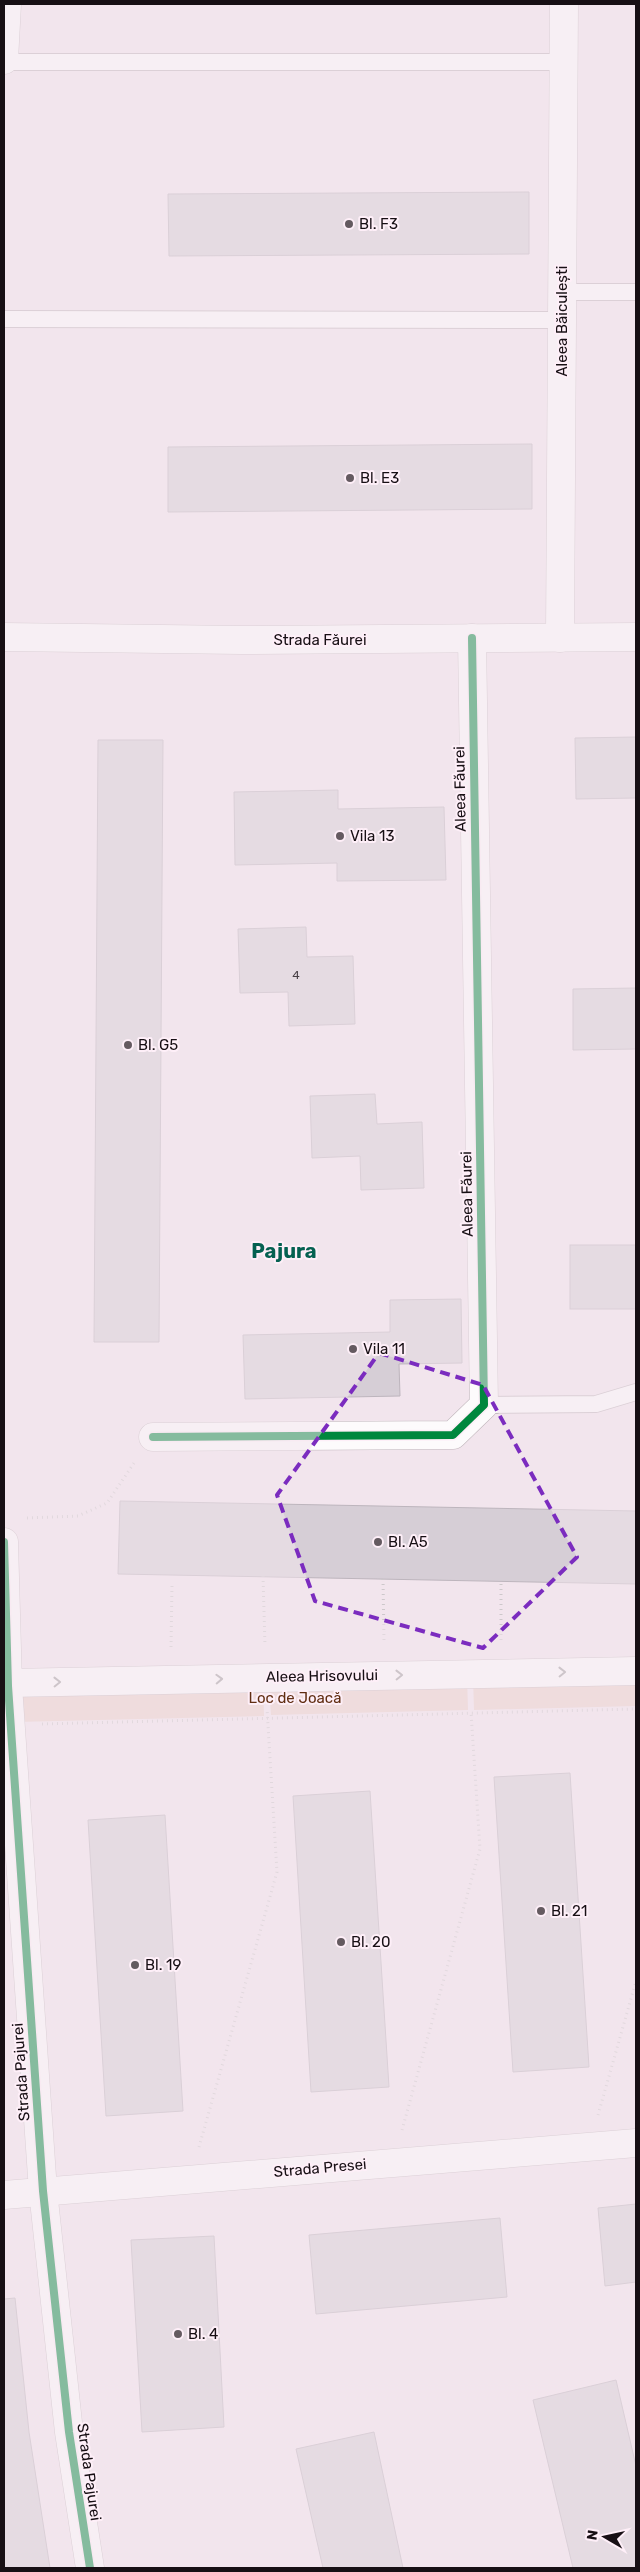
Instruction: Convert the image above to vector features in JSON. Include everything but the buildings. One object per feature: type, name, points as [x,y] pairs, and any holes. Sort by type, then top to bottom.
[{"type":"street","points":[[4,61],[7,4]]},
{"type":"street","name":"Aleea Băiculești","points":[[560,638],[564,4]]},
{"type":"street","name":"Strada Făurei","points":[[4,637],[241,640],[636,638]]},
{"type":"street","name":"Aleea Făurei","points":[[472,638],[484,1406]]},
{"type":"street","points":[[153,1437],[453,1435],[484,1406]]},
{"type":"street","name":"Strada Pajurei","points":[[4,1542],[8,1682],[43,2191],[69,2432],[90,2568]]},
{"type":"street","name":"Aleea Hrisovului","points":[[8,1682],[636,1671]]},
{"type":"street","name":"Strada Presei","points":[[4,2195],[636,2143]]},
{"type":"lane","points":[[4,61],[564,62]]},
{"type":"lane","points":[[562,292],[636,292]]},
{"type":"lane","points":[[4,319],[562,320]]},
{"type":"lane","points":[[484,1406],[596,1404],[636,1392]]},
{"type":"path","points":[[22,1518],[78,1516],[106,1502],[153,1437]]},
{"type":"path","points":[[190,2179],[277,1872],[266,1677],[264,1576]]},
{"type":"path","points":[[383,1578],[385,1676]]},
{"type":"path","points":[[501,1581],[501,1673]]},
{"type":"path","points":[[170,1680],[172,1584]]},
{"type":"path","points":[[393,2162],[480,1849],[470,1674]]},
{"type":"path","points":[[11,1724],[636,1709]]},
{"type":"path","points":[[589,2147],[636,1980]]},
{"type":"highlighted area","points":[[379,1353],[483,1385],[577,1557],[483,1648],[315,1601],[277,1495]]},
{"type":"green space","points":[[636,1674],[636,1706],[474,1710],[473,1677]]},
{"type":"green space","name":"Loc de Joacă","points":[[467,1677],[468,1710],[271,1715],[269,1682]]},
{"type":"green space","points":[[263,1682],[264,1716],[15,1722],[13,1686]]},
{"type":"cycle path","points":[[153,1437],[453,1435],[484,1405],[472,638]]},
{"type":"cycle path","points":[[4,1542],[8,1686],[43,2191],[69,2432],[90,2568]]},
{"type":"place","name":"Bl. F3","points":[[349,224]]},
{"type":"place","name":"Bl. E3","points":[[350,478]]},
{"type":"place","name":"Vila 13","points":[[340,836]]},
{"type":"place","name":"Bl. G5","points":[[128,1045]]},
{"type":"place","name":"Vila 11","points":[[353,1349]]},
{"type":"place","name":"Bl. A5","points":[[378,1542]]},
{"type":"place","name":"Bl. 21","points":[[541,1911]]},
{"type":"place","name":"Bl. 20","points":[[341,1942]]},
{"type":"place","name":"Bl. 19","points":[[135,1965]]},
{"type":"place","name":"Bl. 4","points":[[178,2334]]},
{"type":"district","name":"Pajura","points":[[284,1251]]}]
